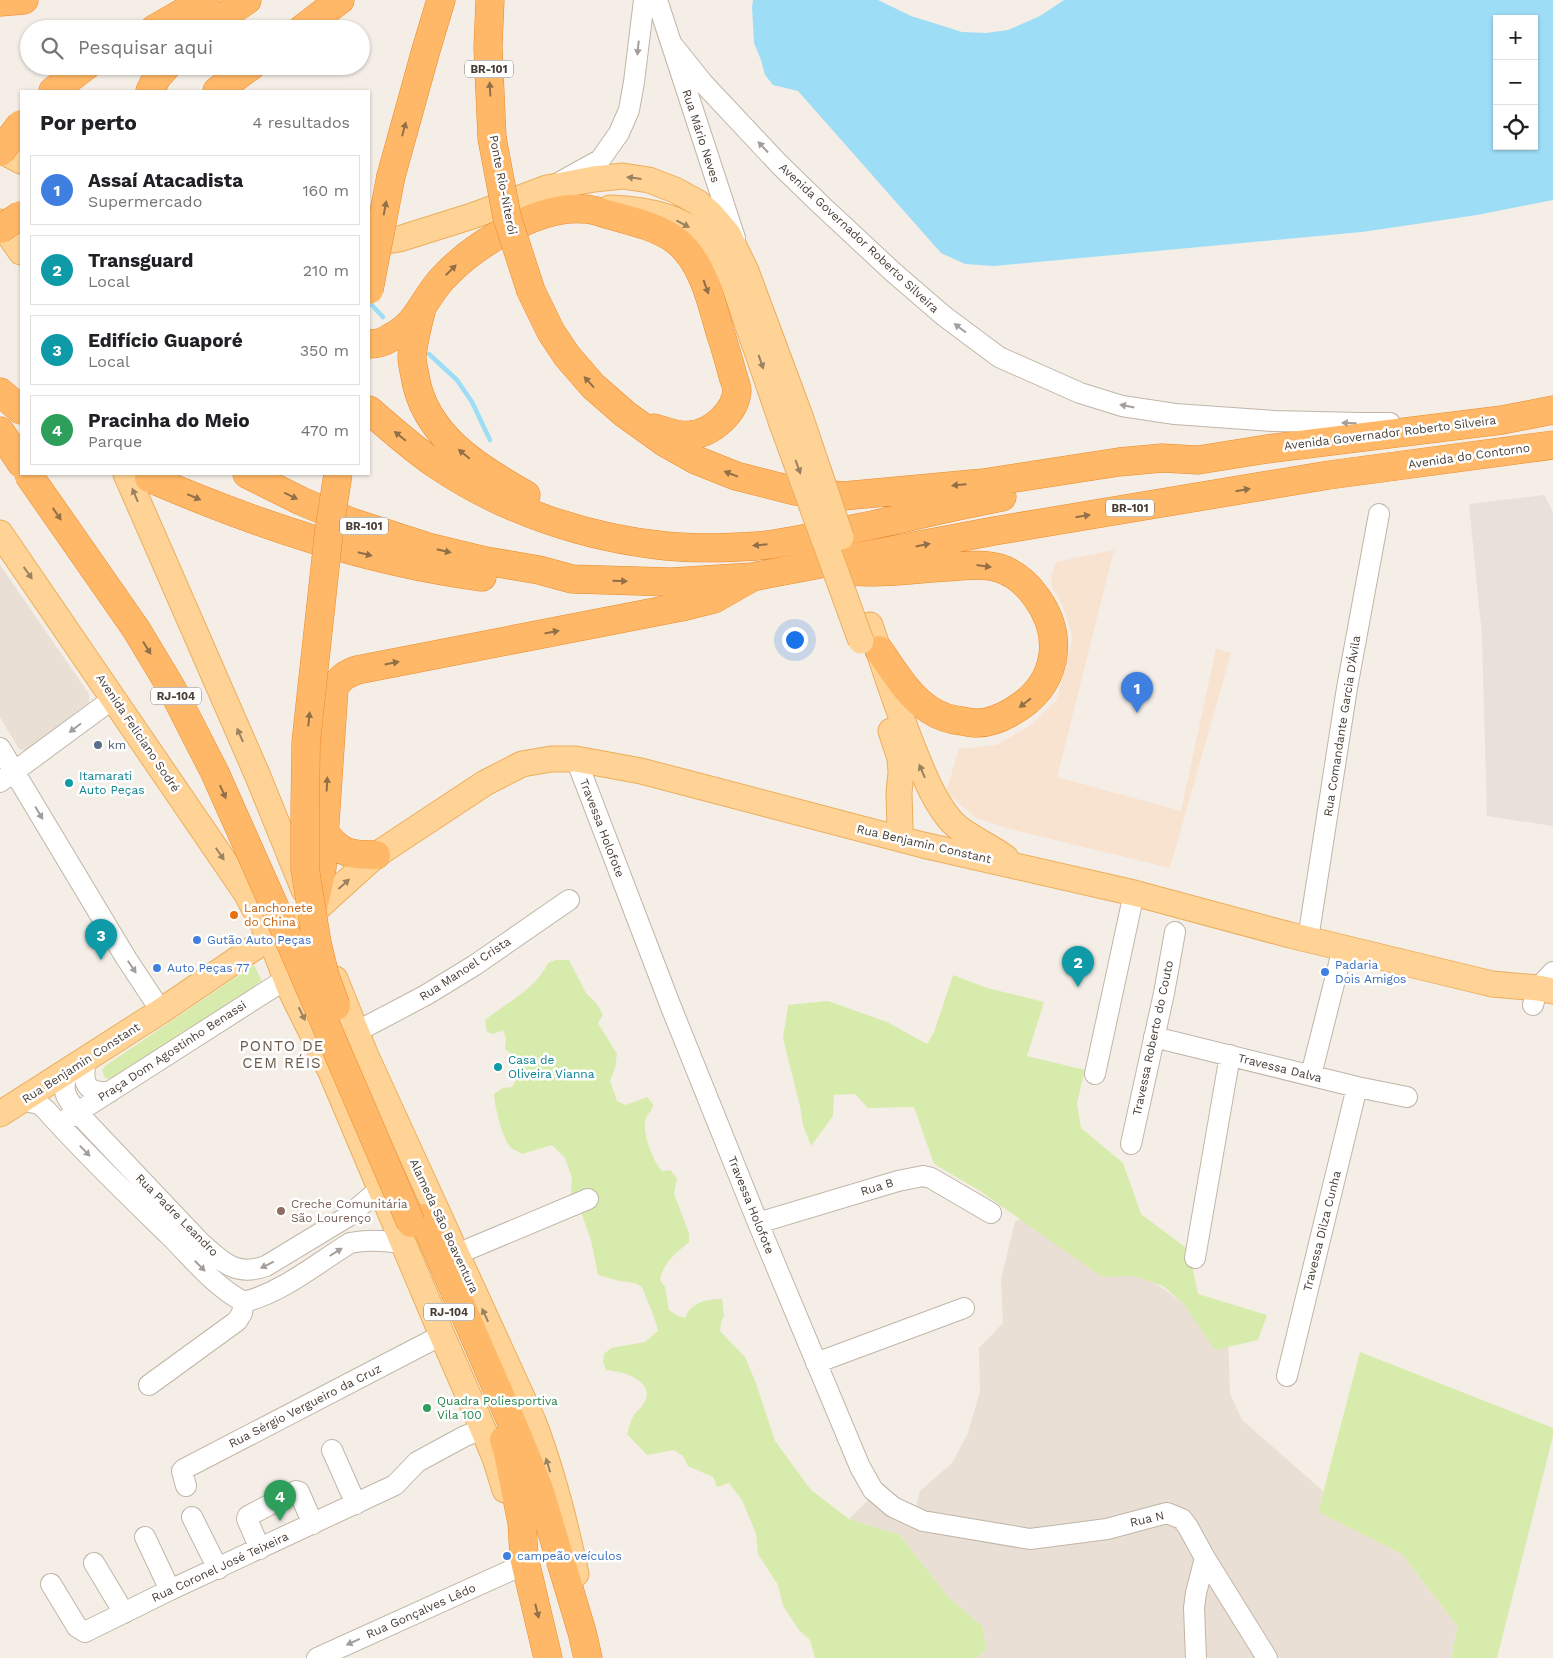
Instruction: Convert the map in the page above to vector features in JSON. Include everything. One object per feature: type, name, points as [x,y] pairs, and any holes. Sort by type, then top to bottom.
[{"type":"highway","points":[[0,2],[24,0]]},
{"type":"highway","points":[[170,20],[205,0]]},
{"type":"highway","points":[[219,20],[247,0]]},
{"type":"highway","points":[[314,20],[340,0]]},
{"type":"highway","points":[[370,285],[391,176],[441,0]]},
{"type":"highway","name":"Ponte Rio-Niterói","points":[[490,0],[488,47],[492,138],[507,217],[531,291],[551,332],[592,386],[625,414],[664,442],[696,460],[736,476],[795,492]]},
{"type":"highway","points":[[54,90],[73,75]]},
{"type":"highway","points":[[150,90],[159,75]]},
{"type":"highway","points":[[218,90],[239,75]]},
{"type":"highway","points":[[0,151],[20,125]]},
{"type":"highway","points":[[370,344],[385,341],[400,333],[411,324],[440,280],[464,257],[520,224],[542,215],[565,210],[585,209],[647,225],[674,239],[694,259],[704,281],[716,317],[737,390],[733,404],[723,419],[708,430],[691,435],[653,428],[625,414]]},
{"type":"highway","points":[[0,229],[20,216]]},
{"type":"highway","points":[[422,308],[415,333],[412,359],[416,387],[427,414],[445,438],[477,465],[494,476],[594,533]]},
{"type":"highway","points":[[0,392],[20,410]]},
{"type":"highway","points":[[0,400],[20,410]]},
{"type":"highway","name":"BR-101","points":[[1502,420],[1553,410]]},
{"type":"highway","points":[[370,411],[436,464],[466,484],[500,501],[557,523],[635,542],[668,547],[758,546],[854,529],[963,505],[1198,460]]},
{"type":"highway","name":"Avenida Governador Roberto Silveira","points":[[795,492],[843,496],[983,483],[1118,462],[1162,458],[1198,460],[1267,449],[1502,420]]},
{"type":"highway","points":[[0,431],[20,462]]},
{"type":"highway","name":"Avenida do Contorno","points":[[806,567],[994,531],[1329,475],[1553,444]]},
{"type":"highway","name":"RJ-104","points":[[29,475],[136,629],[181,706],[215,772],[269,894],[491,1408],[508,1453],[522,1522],[524,1560],[548,1658]]},
{"type":"highway","name":"BR-101","points":[[250,475],[352,522],[419,544],[486,561],[539,570],[572,579],[671,582],[752,577],[806,567]]},
{"type":"highway","points":[[338,475],[329,531],[306,742],[305,869],[317,944],[325,976],[360,1071],[412,1228],[518,1437],[539,1490],[582,1632]]},
{"type":"highway","points":[[138,476],[239,515],[308,538],[367,554],[471,576],[535,583],[572,579]]},
{"type":"highway","points":[[806,567],[866,572],[977,565],[1000,568],[1015,576],[1030,588],[1051,623],[1054,644],[1052,663],[1043,685],[1027,703],[1005,716],[978,723],[953,720],[930,711],[909,692],[870,639]]},
{"type":"highway","points":[[312,913],[322,868],[334,688],[347,674],[358,670],[686,606],[714,599],[752,577]]},
{"type":"highway","points":[[325,833],[333,845],[342,851],[356,855],[376,855]]},
{"type":"highway","name":"Alameda São Boaventura","points":[[582,1632],[588,1658]]},
{"type":"main road","points":[[0,151],[20,161]]},
{"type":"main road","points":[[370,244],[399,239],[472,216],[548,188],[594,179],[623,176],[649,180],[675,190],[697,202],[711,214],[728,234],[746,271],[790,418],[870,639],[926,780],[946,814],[953,822],[1016,866]]},
{"type":"main road","points":[[585,209],[647,210],[671,218],[691,228],[704,238],[719,254],[730,276],[790,418]]},
{"type":"main road","points":[[0,222],[20,251]]},
{"type":"main road","points":[[138,476],[168,572],[257,774],[312,913]]},
{"type":"main road","name":"Avenida Feliciano Sodré","points":[[0,533],[246,893],[270,937]]},
{"type":"main road","points":[[870,639],[900,758],[898,838]]},
{"type":"main road","name":"Rua Benjamin Constant","points":[[0,1114],[161,1011],[270,937],[312,913],[376,855],[485,783],[506,771],[536,760],[576,759],[641,771],[923,845],[1134,893],[1343,948],[1492,984],[1546,993]]},
{"type":"main road","points":[[923,845],[939,840],[943,834],[946,814]]},
{"type":"main road","name":"Rua Benjamin Constant","points":[[292,860],[309,869],[322,868],[376,855]]},
{"type":"main road","name":"Alameda São Boaventura","points":[[312,913],[366,1056],[540,1439],[565,1522],[583,1610],[582,1632]]},
{"type":"main road","points":[[270,937],[286,979],[331,1072],[380,1189],[412,1228],[442,1335],[483,1429],[505,1488],[524,1560]]},
{"type":"main road","points":[[331,1072],[332,1051],[340,1042],[346,1040],[357,1043],[366,1056]]},
{"type":"street","points":[[548,188],[600,160],[620,133],[629,110],[644,0]]},
{"type":"street","name":"Rua Mário Neves","points":[[656,0],[746,271]]},
{"type":"street","name":"Avenida Governador Roberto Silveira","points":[[671,43],[703,83],[778,164],[826,210],[944,316],[1000,357],[1080,393],[1122,406],[1175,414],[1274,421],[1359,423],[1502,420]]},
{"type":"street","name":"Rua Comandante Garcia D'Ávila","points":[[1308,939],[1347,688],[1379,514]]},
{"type":"street","points":[[7,777],[114,698]]},
{"type":"street","points":[[0,748],[7,777],[161,1011]]},
{"type":"street","name":"Travessa Holofote","points":[[576,759],[671,1007],[816,1364],[860,1466],[874,1490],[893,1507],[923,1521],[1030,1539]]},
{"type":"street","points":[[1094,1074],[1134,893]]},
{"type":"street","name":"Rua Manoel Crista","points":[[356,1032],[426,995],[569,900]]},
{"type":"street","name":"Travessa Roberto do Couto","points":[[1131,1144],[1164,993],[1175,932]]},
{"type":"street","points":[[1311,1075],[1343,948]]},
{"type":"street","name":"Praça Dom Agostinho Benassi","points":[[59,1124],[286,979]]},
{"type":"street","name":"Travessa Dalva","points":[[1154,1037],[1357,1087],[1407,1097]]},
{"type":"street","points":[[1195,1258],[1230,1055]]},
{"type":"street","points":[[77,1065],[84,1072],[86,1082],[91,1090],[110,1092]]},
{"type":"street","name":"Rua Padre Leandro","points":[[77,1065],[64,1084],[64,1092],[77,1112],[201,1243],[222,1261],[236,1269],[252,1271],[266,1266],[347,1217],[380,1189]]},
{"type":"street","name":"Travessa Dilza Cunha","points":[[1287,1376],[1357,1087]]},
{"type":"street","name":"Rua Padre Leandro","points":[[22,1100],[39,1104],[46,1110],[215,1281],[232,1296],[244,1302]]},
{"type":"street","name":"Rua B","points":[[758,1223],[898,1181],[923,1176],[931,1178],[991,1213]]},
{"type":"street","points":[[457,1254],[588,1200]]},
{"type":"street","points":[[149,1385],[237,1321],[242,1313],[244,1302],[261,1298],[350,1243],[362,1240],[378,1240],[412,1228]]},
{"type":"street","points":[[816,1364],[964,1308]]},
{"type":"street","name":"Rua Sérgio Vergueiro da Cruz","points":[[186,1486],[182,1471],[184,1469],[442,1335]]},
{"type":"street","name":"Rua Coronel José Teixeira","points":[[51,1584],[77,1627],[85,1632],[170,1590],[395,1485],[417,1462],[465,1436],[483,1429]]},
{"type":"street","points":[[332,1450],[356,1504]]},
{"type":"street","points":[[260,1549],[247,1519],[248,1516],[296,1491],[299,1492],[313,1524]]},
{"type":"street","name":"Rua N","points":[[1030,1539],[1107,1529],[1167,1513],[1182,1519],[1267,1658]]},
{"type":"street","points":[[192,1517],[218,1569]]},
{"type":"street","points":[[145,1537],[170,1590]]},
{"type":"street","points":[[1196,1658],[1194,1608],[1205,1558]]},
{"type":"street","name":"Rua Gonçalves Lêdo","points":[[317,1658],[524,1560]]},
{"type":"street","points":[[94,1563],[124,1613]]},
{"type":"shaded area","points":[[1544,495],[1553,512],[1553,826],[1487,816],[1482,636],[1469,504]]},
{"type":"shaded area","points":[[1114,550],[1057,777],[1181,811],[1216,649],[1231,653],[1170,868],[1010,829],[976,818],[946,792],[959,749],[997,745],[1031,725],[1056,701],[1072,635],[1063,606],[1052,587],[1051,579],[1056,562]]},
{"type":"shaded area","points":[[0,565],[89,694],[89,702],[26,751],[19,749],[0,717]]},
{"type":"shaded area","points":[[1044,1213],[1064,1218],[1228,1335],[1230,1394],[1242,1420],[1323,1491],[1319,1512],[1402,1554],[1458,1627],[1451,1658],[976,1658],[986,1650],[983,1627],[948,1597],[900,1535],[849,1519],[882,1486],[914,1515],[920,1491],[952,1463],[968,1433],[980,1391],[979,1348],[1003,1323],[1001,1280],[1015,1221]]},
{"type":"green space","points":[[556,960],[569,960],[586,993],[597,1004],[603,1015],[598,1023],[617,1054],[615,1068],[610,1081],[617,1101],[626,1105],[647,1097],[653,1104],[646,1118],[646,1138],[662,1171],[670,1170],[677,1178],[674,1194],[689,1233],[689,1242],[679,1250],[664,1268],[660,1280],[665,1287],[669,1310],[685,1318],[691,1308],[700,1302],[722,1299],[724,1316],[720,1331],[745,1357],[756,1383],[775,1441],[811,1490],[849,1519],[900,1535],[948,1597],[983,1627],[986,1650],[976,1658],[815,1658],[810,1640],[799,1630],[783,1606],[778,1585],[758,1554],[756,1534],[742,1500],[729,1483],[717,1487],[713,1477],[688,1466],[683,1456],[674,1450],[647,1455],[627,1434],[634,1415],[646,1399],[647,1392],[640,1381],[634,1377],[606,1370],[603,1362],[604,1354],[611,1348],[645,1342],[658,1331],[651,1309],[642,1287],[635,1283],[598,1275],[591,1240],[571,1192],[572,1178],[565,1158],[552,1145],[522,1154],[511,1148],[497,1115],[494,1094],[503,1088],[512,1087],[520,1073],[513,1055],[505,1049],[506,1039],[503,1030],[493,1034],[487,1032],[485,1020],[520,995],[543,972],[548,963]]},
{"type":"green space","points":[[254,965],[262,981],[112,1078],[107,1079],[104,1076],[102,1070],[105,1066]]},
{"type":"green space","points":[[953,975],[987,988],[1044,1002],[1027,1056],[1085,1070],[1077,1103],[1081,1128],[1123,1163],[1141,1214],[1189,1250],[1198,1294],[1267,1315],[1258,1340],[1215,1350],[1183,1303],[1163,1286],[1134,1276],[1102,1277],[980,1191],[934,1164],[914,1107],[868,1108],[855,1094],[834,1095],[833,1116],[811,1146],[803,1125],[783,1038],[788,1005],[828,1001],[887,1022],[927,1044],[934,1032]]},
{"type":"green space","points":[[1360,1352],[1553,1428],[1553,1436],[1497,1658],[1451,1658],[1458,1627],[1402,1554],[1318,1512]]},
{"type":"water","points":[[753,0],[878,0],[911,16],[962,32],[986,33],[1008,30],[1040,16],[1064,0],[1553,0],[1553,200],[1477,215],[1362,232],[994,266],[965,264],[941,253],[798,91],[773,85],[765,75],[754,43]]},
{"type":"waterway","points":[[370,303],[383,317]]},
{"type":"waterway","points":[[429,354],[457,380],[472,402],[490,440]]},
{"type":"place","name":"Assaí Atacadista","points":[[1137,713]]},
{"type":"place","name":"km","points":[[98,745]]},
{"type":"place","name":"Itamarati Auto Peças","points":[[69,783]]},
{"type":"place","name":"Lanchonete do China","points":[[234,915]]},
{"type":"place","name":"Gutão Auto Peças","points":[[197,940]]},
{"type":"place","name":"Edifício Guaporé","points":[[101,960]]},
{"type":"place","name":"Auto Peças 77","points":[[157,968]]},
{"type":"place","name":"Padaria Dois Amigos","points":[[1325,972]]},
{"type":"place","name":"Transguard","points":[[1078,987]]},
{"type":"place","name":"Casa de Oliveira Vianna","points":[[498,1067]]},
{"type":"place","name":"Creche Comunitária São Lourenço","points":[[281,1211]]},
{"type":"place","name":"Quadra Poliesportiva Vila 100","points":[[427,1408]]},
{"type":"place","name":"Pracinha do Meio","points":[[280,1521]]},
{"type":"place","name":"campeão veículos","points":[[507,1556]]},
{"type":"district","name":"PONTO DE CEM RÉIS","points":[[282,1054]]}]
